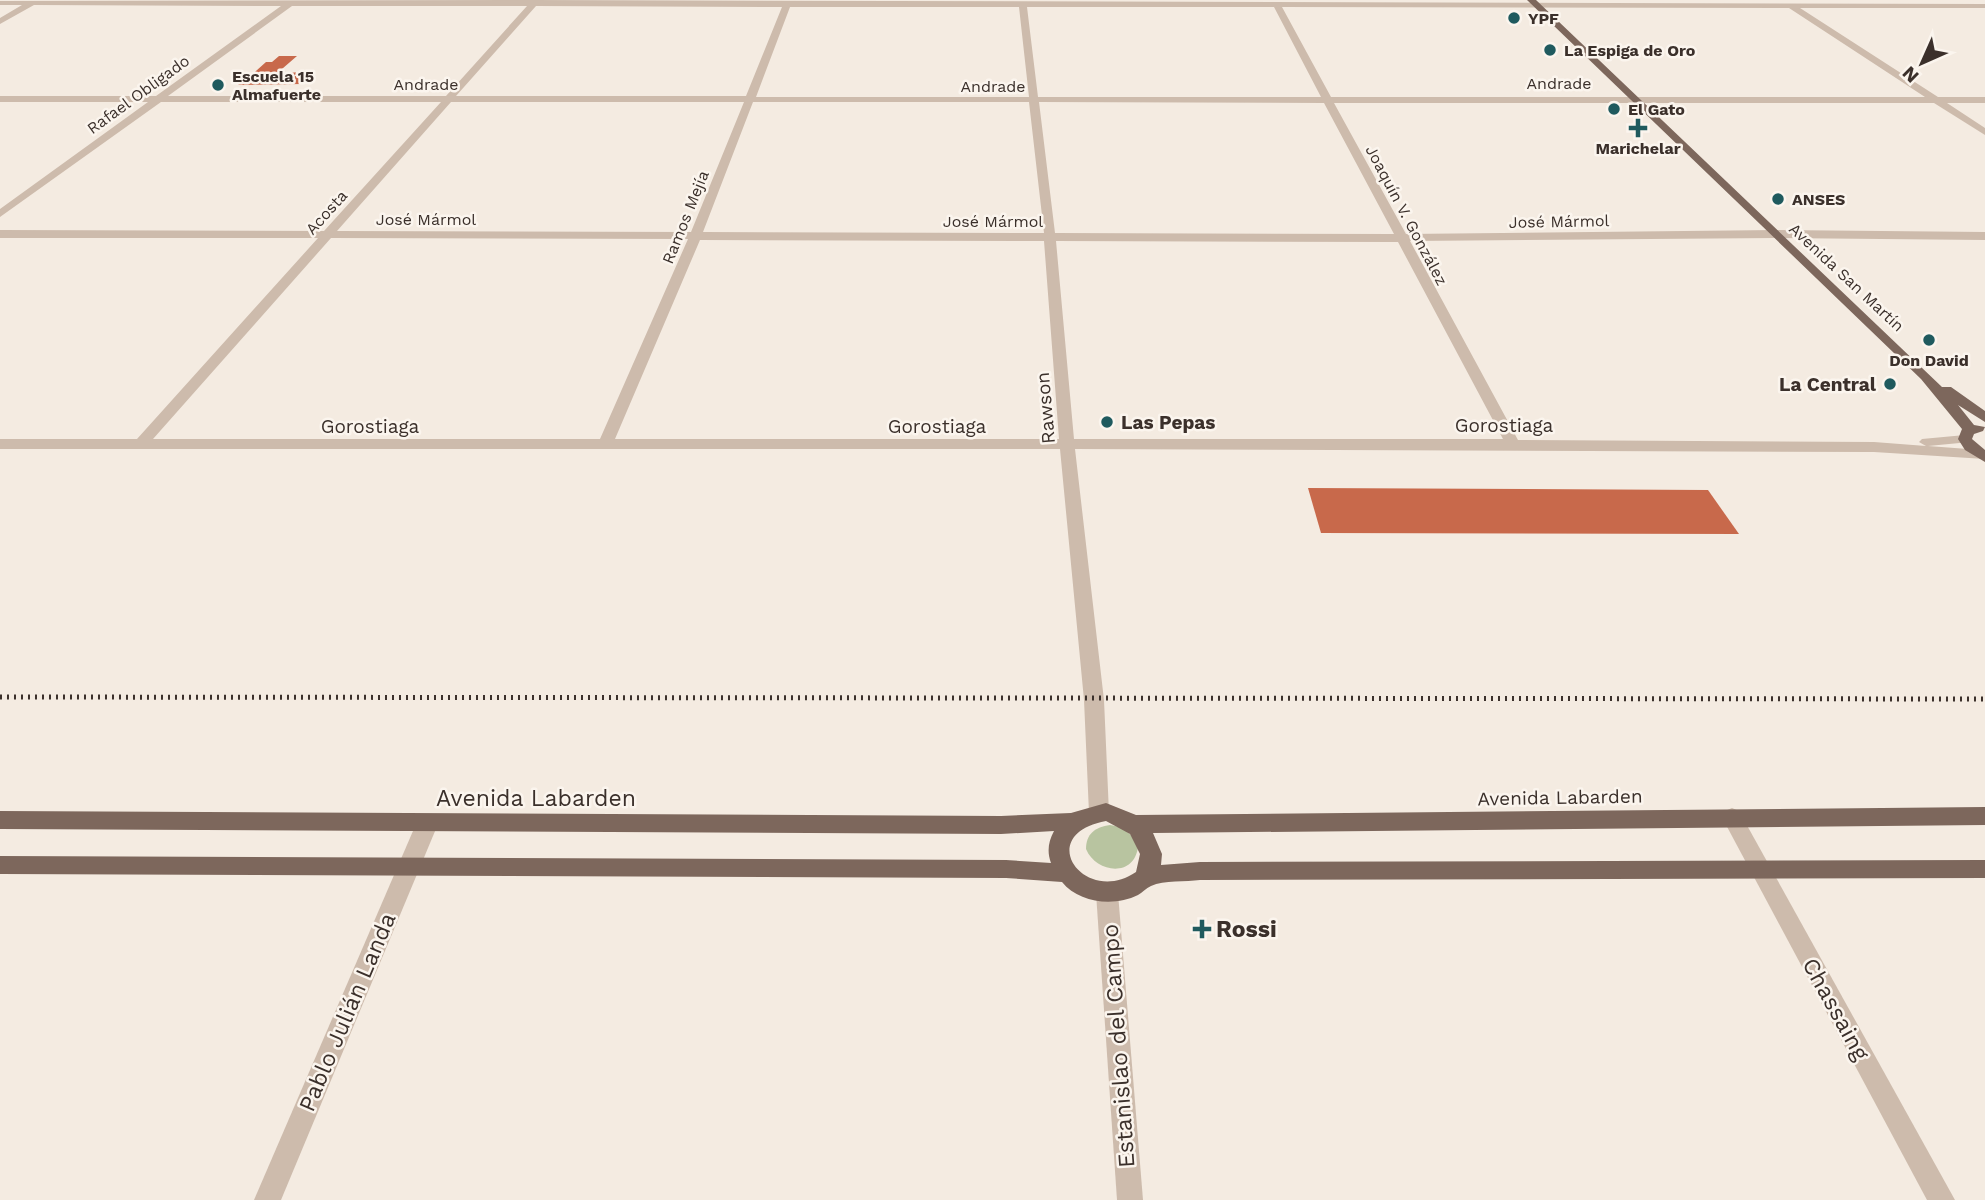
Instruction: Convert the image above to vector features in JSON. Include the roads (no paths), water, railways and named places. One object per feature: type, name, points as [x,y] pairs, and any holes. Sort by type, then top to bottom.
[{"type":"main road","name":"Avenida San Martín","points":[[1533,2],[1926,376],[1973,432],[1983,456]]},
{"type":"main road","name":"Avenida San Martín","points":[[1926,376],[1985,418]]},
{"type":"main road","points":[[1100,813],[1119,815],[1135,824],[1144,833],[1152,848],[1151,865],[1146,876],[1132,887],[1107,893],[1081,886],[1066,873],[1060,863],[1058,846],[1063,831],[1072,822],[1087,814],[1100,813]]},
{"type":"main road","name":"Avenida Labarden","points":[[1135,824],[1985,817]]},
{"type":"main road","name":"Avenida Labarden","points":[[0,820],[426,824],[1001,825],[1072,822]]},
{"type":"main road","points":[[0,865],[1006,869],[1066,873]]},
{"type":"main road","points":[[1146,876],[1200,871],[1985,869]]},
{"type":"street","points":[[0,21],[36,2]]},
{"type":"street","name":"Rafael Obligado","points":[[0,214],[292,2]]},
{"type":"street","name":"Acosta","points":[[139,446],[536,2]]},
{"type":"street","name":"Ramos Mejía","points":[[606,444],[696,236],[788,2]]},
{"type":"street","points":[[0,3],[1533,2],[1985,6]]},
{"type":"street","name":"Rawson","points":[[1022,3],[1050,237],[1067,445],[1094,700],[1100,813]]},
{"type":"street","name":"Joaquín V. González","points":[[1275,3],[1513,444]]},
{"type":"street","points":[[1786,3],[1985,132]]},
{"type":"street","name":"Andrade","points":[[0,99],[1034,102],[1635,98],[1985,100]]},
{"type":"street","name":"José Mármol","points":[[0,234],[1401,238],[1776,234],[1985,236]]},
{"type":"street","name":"Gorostiaga","points":[[1874,447],[1973,432]]},
{"type":"street","name":"Gorostiaga","points":[[0,444],[1513,444],[1874,447],[1983,456]]},
{"type":"street","name":"Chassaing","points":[[1732,817],[1942,1200]]},
{"type":"street","name":"Pablo Julián Landa","points":[[267,1200],[426,824]]},
{"type":"street","name":"Estanislao del Campo","points":[[1107,893],[1130,1200]]},
{"type":"railway","points":[[0,697],[1985,699]]},
{"type":"place","name":"YPF","points":[[1514,18]]},
{"type":"place","name":"La Espiga de Oro","points":[[1550,50]]},
{"type":"place","name":"Escuela 15 Almafuerte","points":[[218,85]]},
{"type":"place","name":"El Gato","points":[[1614,109]]},
{"type":"place","name":"Marichelar","points":[[1638,128]]},
{"type":"place","name":"ANSES","points":[[1778,199]]},
{"type":"place","name":"Don David","points":[[1929,340]]},
{"type":"place","name":"La Central","points":[[1890,384]]},
{"type":"place","name":"Las Pepas","points":[[1107,422]]},
{"type":"place","name":"Rossi","points":[[1202,929]]}]
